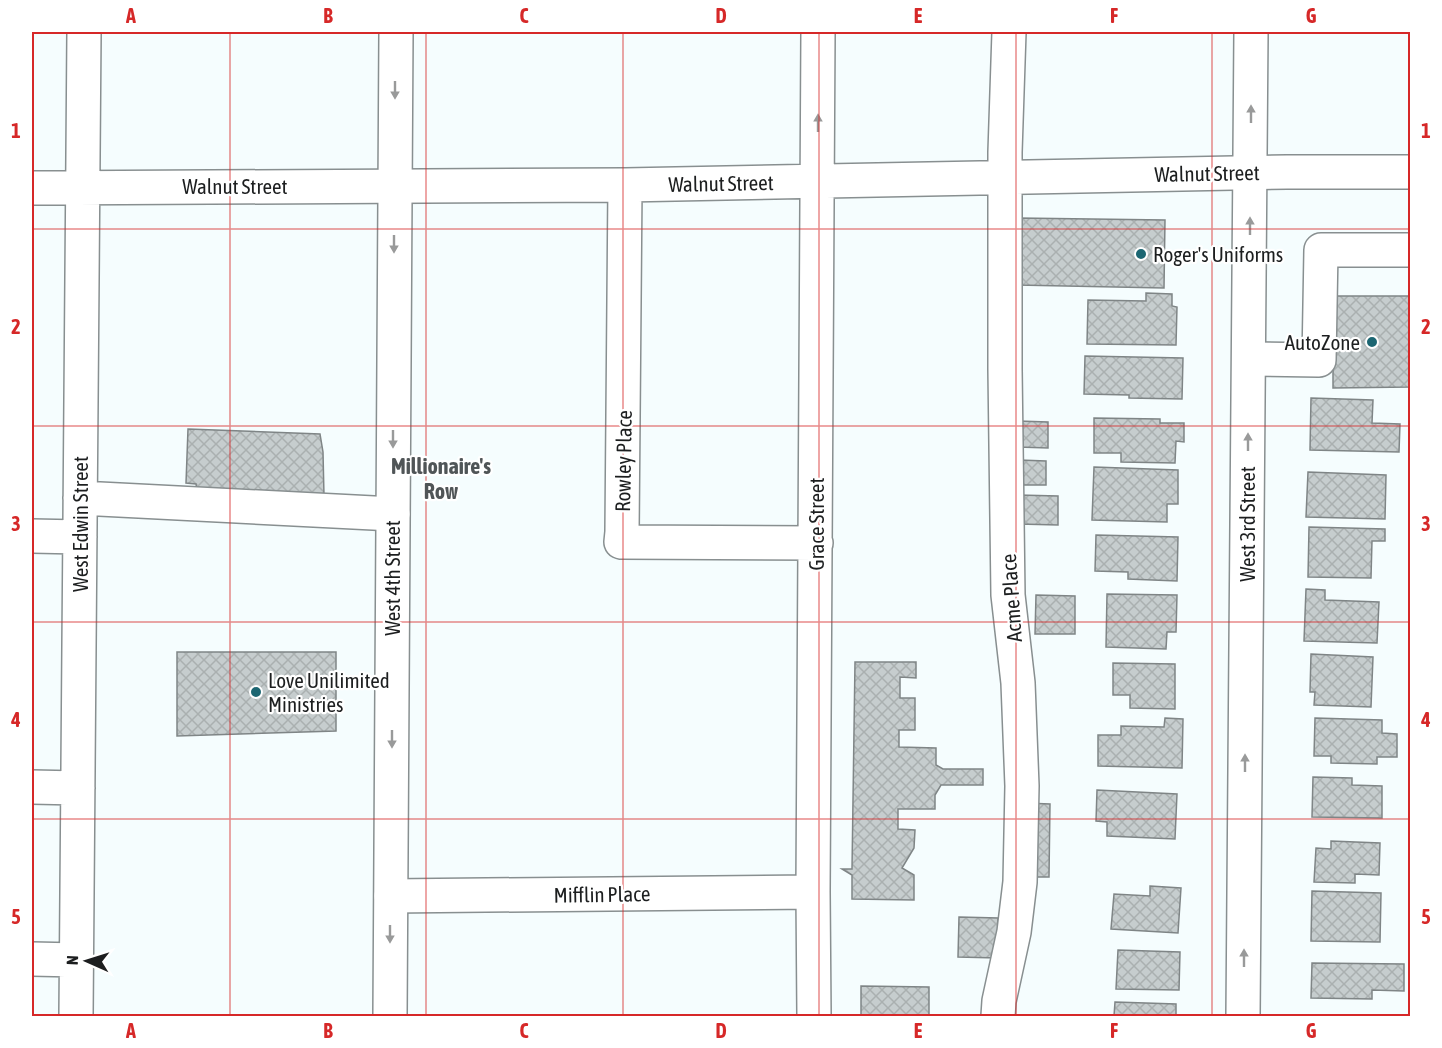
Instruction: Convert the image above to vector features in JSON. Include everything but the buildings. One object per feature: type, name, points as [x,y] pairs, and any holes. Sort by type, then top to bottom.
[{"type":"street","name":"West Edwin Street","points":[[76,1017],[84,32]]},
{"type":"street","name":"West 4th Street","points":[[390,1017],[396,32]]},
{"type":"street","name":"Grace Street","points":[[814,1017],[818,32]]},
{"type":"street","name":"Acme Place","points":[[998,1017],[999,1001],[1014,932],[1020,882],[1022,786],[1018,683],[1008,595],[1005,152],[1009,32]]},
{"type":"street","name":"West 3rd Street","points":[[1243,1017],[1251,32]]},
{"type":"street","name":"Walnut Street","points":[[32,188],[625,185],[1250,172],[1410,172]]},
{"type":"street","name":"Rowley Place","points":[[625,185],[621,542],[816,543]]},
{"type":"street","points":[[1249,359],[1319,360],[1321,250],[1410,250]]},
{"type":"street","points":[[80,498],[393,514]]},
{"type":"street","points":[[32,536],[80,537]]},
{"type":"street","points":[[32,787],[78,788]]},
{"type":"street","name":"Mifflin Place","points":[[391,896],[813,892]]},
{"type":"street","points":[[32,959],[77,960]]},
{"type":"place","name":"Roger's Uniforms","points":[[1141,254]]},
{"type":"place","name":"AutoZone","points":[[1372,342]]},
{"type":"place","name":"Love Unilimited Ministries","points":[[256,692]]},
{"type":"district","name":"Millionaire's Row","points":[[441,479]]}]
